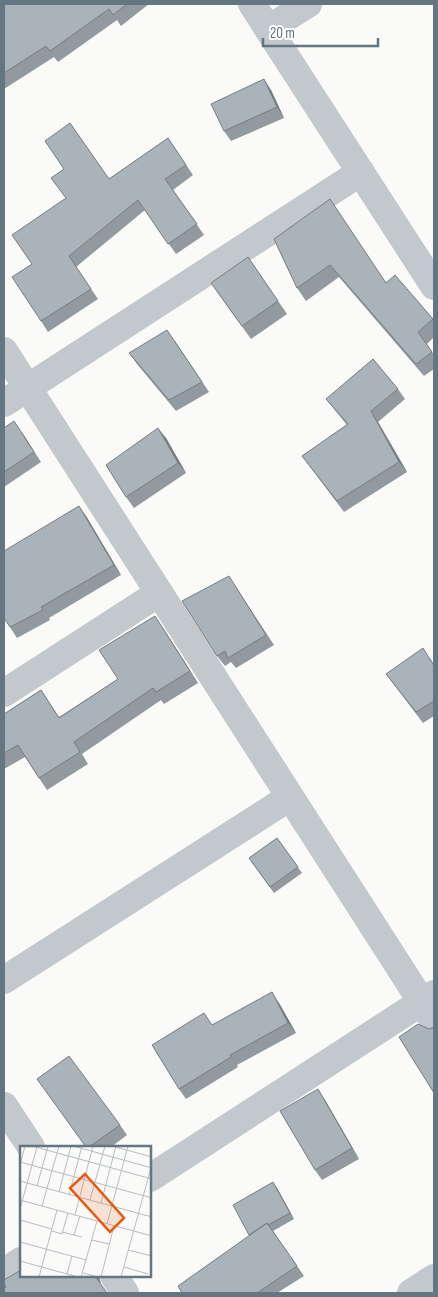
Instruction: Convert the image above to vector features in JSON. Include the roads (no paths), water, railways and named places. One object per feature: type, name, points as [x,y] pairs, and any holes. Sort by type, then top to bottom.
[{"type":"street","points":[[252,4],[434,286]]},
{"type":"street","points":[[268,29],[308,4]]},
{"type":"street","points":[[4,403],[361,172]]},
{"type":"street","points":[[4,351],[290,797],[430,1006],[151,1177]]},
{"type":"street","points":[[4,693],[159,593]]},
{"type":"street","points":[[4,980],[290,797]]},
{"type":"street","points":[[4,1106],[30,1146]]},
{"type":"street","points":[[4,1272],[20,1262]]},
{"type":"street","points":[[115,1277],[125,1293]]},
{"type":"street","points":[[410,1293],[434,1278]]}]
